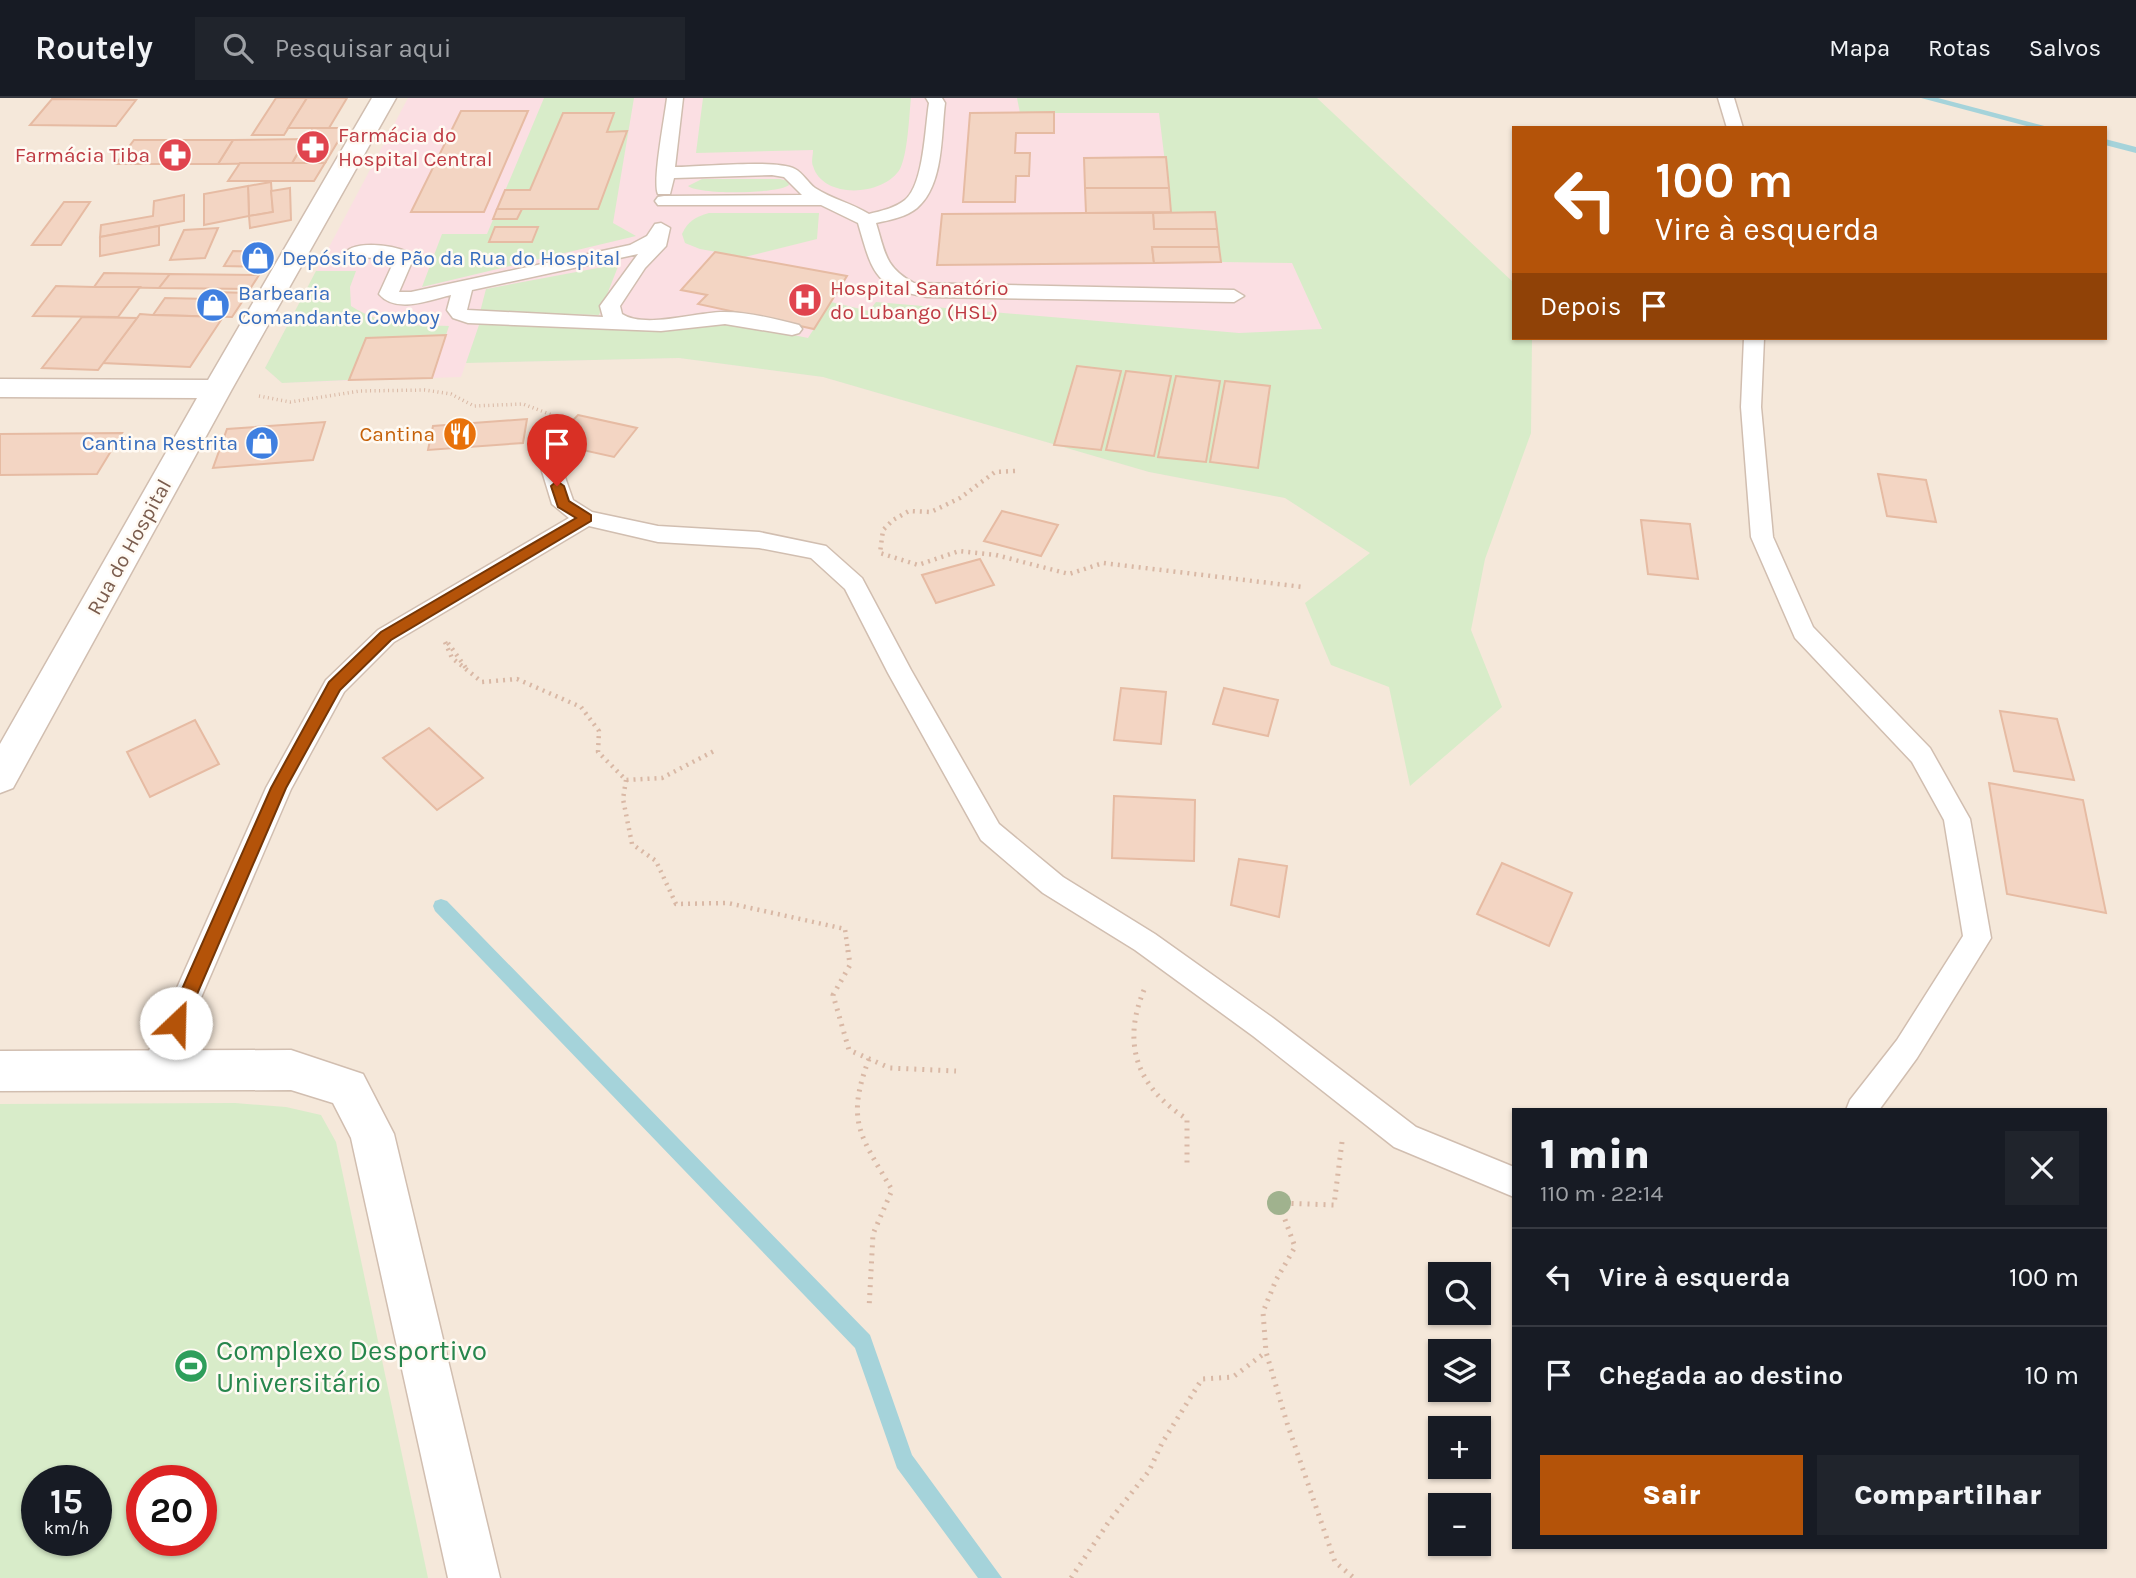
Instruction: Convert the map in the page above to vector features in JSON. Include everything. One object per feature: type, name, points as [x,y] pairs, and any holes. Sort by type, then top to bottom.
[{"type":"street","name":"Rua do Hospital","points":[[0,778],[217,389],[384,98]]},
{"type":"street","points":[[0,387],[217,389]]},
{"type":"street","points":[[0,1071],[291,1070],[348,1088],[372,1134],[474,1578]]},
{"type":"lane","points":[[621,322],[613,317],[610,306],[638,264],[657,246],[675,98]]},
{"type":"lane","points":[[866,220],[890,214],[913,203],[923,191],[937,103],[934,98]]},
{"type":"lane","points":[[1726,98],[1734,126]]},
{"type":"lane","points":[[666,173],[772,170],[790,173],[805,189],[822,200],[848,209],[866,220],[880,266],[892,279],[909,288],[927,292],[1234,296]]},
{"type":"lane","points":[[664,201],[822,200]]},
{"type":"lane","points":[[356,251],[396,251],[405,257],[389,294],[397,299],[636,249],[654,240],[661,228]]},
{"type":"lane","points":[[463,287],[457,310],[468,317],[681,325],[725,318],[792,329]]},
{"type":"lane","points":[[1754,340],[1751,407],[1762,537],[1803,632],[1921,755],[1957,819],[1977,938],[1907,1049],[1863,1108]]},
{"type":"lane","points":[[552,468],[563,504],[586,518],[658,534],[759,540],[818,552],[853,584],[990,832],[1053,885],[1145,942],[1263,1027],[1405,1138],[1512,1181]]},
{"type":"lane","points":[[155,1070],[279,788],[335,686],[386,636],[586,518]]},
{"type":"path","points":[[255,395],[290,402],[360,391],[425,390],[452,394],[474,406],[523,404],[552,415],[552,468]]},
{"type":"path","points":[[1015,471],[995,472],[960,498],[931,512],[909,511],[893,520],[883,530],[880,554],[918,565],[959,551],[996,555],[1069,574],[1103,563],[1303,587]]},
{"type":"path","points":[[450,598],[439,631],[452,658],[482,682],[517,679],[582,707],[599,731],[598,752],[626,780],[662,778],[714,751]]},
{"type":"path","points":[[626,780],[623,799],[632,844],[656,861],[676,904],[728,903],[845,929],[850,965],[833,995],[849,1050],[890,1068],[956,1071]]},
{"type":"path","points":[[1147,984],[1131,1030],[1136,1058],[1157,1098],[1187,1119],[1187,1166]]},
{"type":"path","points":[[869,1059],[860,1086],[856,1112],[869,1147],[891,1190],[873,1234],[869,1309]]},
{"type":"path","points":[[1354,1578],[1335,1562],[1287,1423],[1266,1352],[1264,1312],[1276,1280],[1295,1247],[1279,1203],[1334,1205],[1344,1128],[1355,1099]]},
{"type":"path","points":[[1071,1578],[1110,1520],[1149,1471],[1162,1443],[1202,1379],[1233,1377],[1266,1352]]},
{"type":"shaded area","points":[[0,98],[2136,98],[2136,1578],[0,1578]]},
{"type":"shaded area","name":"Hospital Sanatório do Lubango (HSL)","points":[[408,98],[1223,98],[1323,329],[1371,553],[1285,498],[1149,472],[823,377],[679,358],[466,363],[461,377],[282,383],[265,368]]},
{"type":"green space","points":[[544,98],[634,98],[613,223],[636,236],[422,287],[442,234],[487,234]]},
{"type":"green space","points":[[703,98],[911,98],[903,162],[892,178],[881,185],[854,190],[829,185],[819,177],[812,164],[813,150],[696,153]]},
{"type":"green space","points":[[1017,98],[1317,98],[1512,281],[1512,340],[1532,340],[1531,433],[1485,559],[1471,630],[1502,707],[1410,786],[1389,687],[1331,665],[1305,603],[1370,553],[1285,498],[1149,472],[823,377],[679,358],[466,363],[480,322],[663,331],[730,322],[808,338],[831,302],[869,311],[876,302],[1239,333],[1322,329],[1292,263],[1221,262],[1215,212],[1171,212],[1159,113],[1020,113]]},
{"type":"green space","points":[[702,179],[780,179],[788,181],[789,185],[770,190],[739,192],[707,191],[688,186]]},
{"type":"green space","points":[[709,213],[819,213],[817,239],[745,257],[700,249],[685,243],[682,234],[689,223]]},
{"type":"green space","points":[[619,264],[599,315],[480,312],[486,289]]},
{"type":"green space","points":[[316,271],[356,271],[350,287],[351,306],[386,321],[449,326],[446,335],[366,338],[349,380],[282,383],[265,368]]},
{"type":"green space","name":"Complexo Desportivo Universitário","points":[[235,1103],[286,1107],[321,1115],[336,1142],[428,1578],[0,1578],[0,1104]]},
{"type":"building","points":[[276,98],[307,98],[284,135],[252,135]]},
{"type":"building","points":[[307,98],[347,98],[329,128],[288,128]]},
{"type":"building","points":[[52,99],[136,100],[116,126],[30,125]]},
{"type":"building","points":[[461,111],[528,111],[484,212],[411,212]]},
{"type":"building","points":[[1054,112],[1054,133],[1016,133],[1015,153],[1030,153],[1029,176],[1016,176],[1015,202],[963,202],[970,113]]},
{"type":"building","points":[[563,113],[614,113],[607,132],[627,131],[598,209],[497,209],[505,190],[530,190]]},
{"type":"building","points":[[313,128],[346,128],[325,163],[292,163]]},
{"type":"building","points":[[306,139],[292,163],[218,164],[233,140]]},
{"type":"building","points":[[134,140],[233,140],[218,164],[116,164]]},
{"type":"building","points":[[1166,157],[1169,188],[1085,188],[1084,158]]},
{"type":"building","points":[[240,163],[325,163],[314,181],[228,181]]},
{"type":"building","points":[[271,182],[273,212],[249,216],[248,186]]},
{"type":"building","points":[[248,186],[249,216],[204,225],[204,194]]},
{"type":"building","points":[[290,188],[291,220],[250,228],[249,216],[273,212],[271,191]]},
{"type":"building","points":[[1085,188],[1169,188],[1171,212],[1086,213]]},
{"type":"building","points":[[184,195],[184,221],[100,237],[101,225],[153,216],[154,201]]},
{"type":"building","points":[[64,202],[90,202],[61,245],[32,245]]},
{"type":"building","points":[[497,209],[522,209],[517,219],[493,219]]},
{"type":"building","points":[[1215,212],[1217,229],[1154,229],[1153,213]]},
{"type":"building","points":[[1153,213],[1154,229],[1217,229],[1219,247],[1152,247],[1154,263],[937,265],[942,214]]},
{"type":"building","points":[[159,226],[159,245],[100,256],[100,237]]},
{"type":"building","points":[[495,227],[538,227],[532,242],[489,242]]},
{"type":"building","points":[[218,228],[205,258],[170,260],[184,230]]},
{"type":"building","points":[[1152,247],[1219,247],[1221,262],[1154,263]]},
{"type":"building","points":[[233,251],[272,252],[263,267],[224,266]]},
{"type":"building","points":[[715,252],[847,276],[814,329],[698,304],[707,295],[681,290]]},
{"type":"building","points":[[104,273],[170,274],[159,288],[94,287]]},
{"type":"building","points":[[170,274],[259,275],[250,289],[159,288]]},
{"type":"building","points":[[56,286],[140,287],[118,317],[33,316]]},
{"type":"building","points":[[213,292],[248,293],[232,317],[153,315],[165,298],[209,299]]},
{"type":"building","points":[[140,314],[223,317],[190,367],[103,363]]},
{"type":"building","points":[[82,317],[137,318],[98,370],[42,368]]},
{"type":"building","points":[[446,335],[432,378],[349,380],[366,338]]},
{"type":"building","points":[[1077,366],[1121,371],[1101,450],[1054,445]]},
{"type":"building","points":[[1126,371],[1171,376],[1154,456],[1106,450]]},
{"type":"building","points":[[1176,376],[1220,381],[1206,462],[1158,457]]},
{"type":"building","points":[[1225,381],[1270,386],[1258,468],[1210,462]]},
{"type":"building","points":[[578,415],[637,428],[614,457],[551,443]]},
{"type":"building","points":[[527,419],[523,443],[428,450],[433,426]]},
{"type":"building","points":[[325,422],[313,460],[213,468],[227,429]]},
{"type":"building","points":[[122,433],[97,474],[0,475],[0,434]]},
{"type":"building","points":[[1878,474],[1926,480],[1936,522],[1887,516]]},
{"type":"building","points":[[1002,511],[1058,525],[1041,556],[984,541]]},
{"type":"building","points":[[1641,520],[1690,524],[1698,579],[1648,574]]},
{"type":"building","points":[[980,559],[994,585],[936,603],[922,575]]},
{"type":"building","points":[[1121,688],[1166,692],[1161,744],[1114,740]]},
{"type":"building","points":[[1224,688],[1278,700],[1268,736],[1213,724]]},
{"type":"building","points":[[2000,711],[2057,719],[2074,780],[2014,771]]},
{"type":"building","points":[[195,720],[219,764],[150,797],[127,752]]},
{"type":"building","points":[[429,728],[483,778],[437,810],[383,758]]},
{"type":"building","points":[[1989,783],[2083,800],[2106,913],[2007,894]]},
{"type":"building","points":[[1114,796],[1195,800],[1194,861],[1112,858]]},
{"type":"building","points":[[1239,859],[1287,866],[1279,917],[1231,905]]},
{"type":"building","points":[[1502,863],[1572,893],[1549,946],[1477,914]]},
{"type":"waterway","points":[[1926,98],[2039,126]]},
{"type":"waterway","points":[[2107,143],[2136,150]]},
{"type":"waterway","points":[[441,906],[863,1342],[904,1461],[991,1578]]},
{"type":"place","name":"Farmácia do Hospital Central","points":[[313,147]]},
{"type":"place","name":"Farmácia Tiba","points":[[175,155]]},
{"type":"place","name":"Depósito de Pão da Rua do Hospital","points":[[258,258]]},
{"type":"place","name":"Hospital Sanatório do Lubango (HSL)","points":[[805,300]]},
{"type":"place","name":"Barbearia Comandante Cowboy","points":[[213,305]]},
{"type":"place","name":"Cantina","points":[[460,434]]},
{"type":"place","name":"Cantina Restrita","points":[[262,443]]},
{"type":"place","name":"Complexo Desportivo Universitário","points":[[191,1366]]},
{"type":"route","points":[[176,1023],[279,788],[335,686],[386,636],[586,518],[563,504],[557,486]]}]
